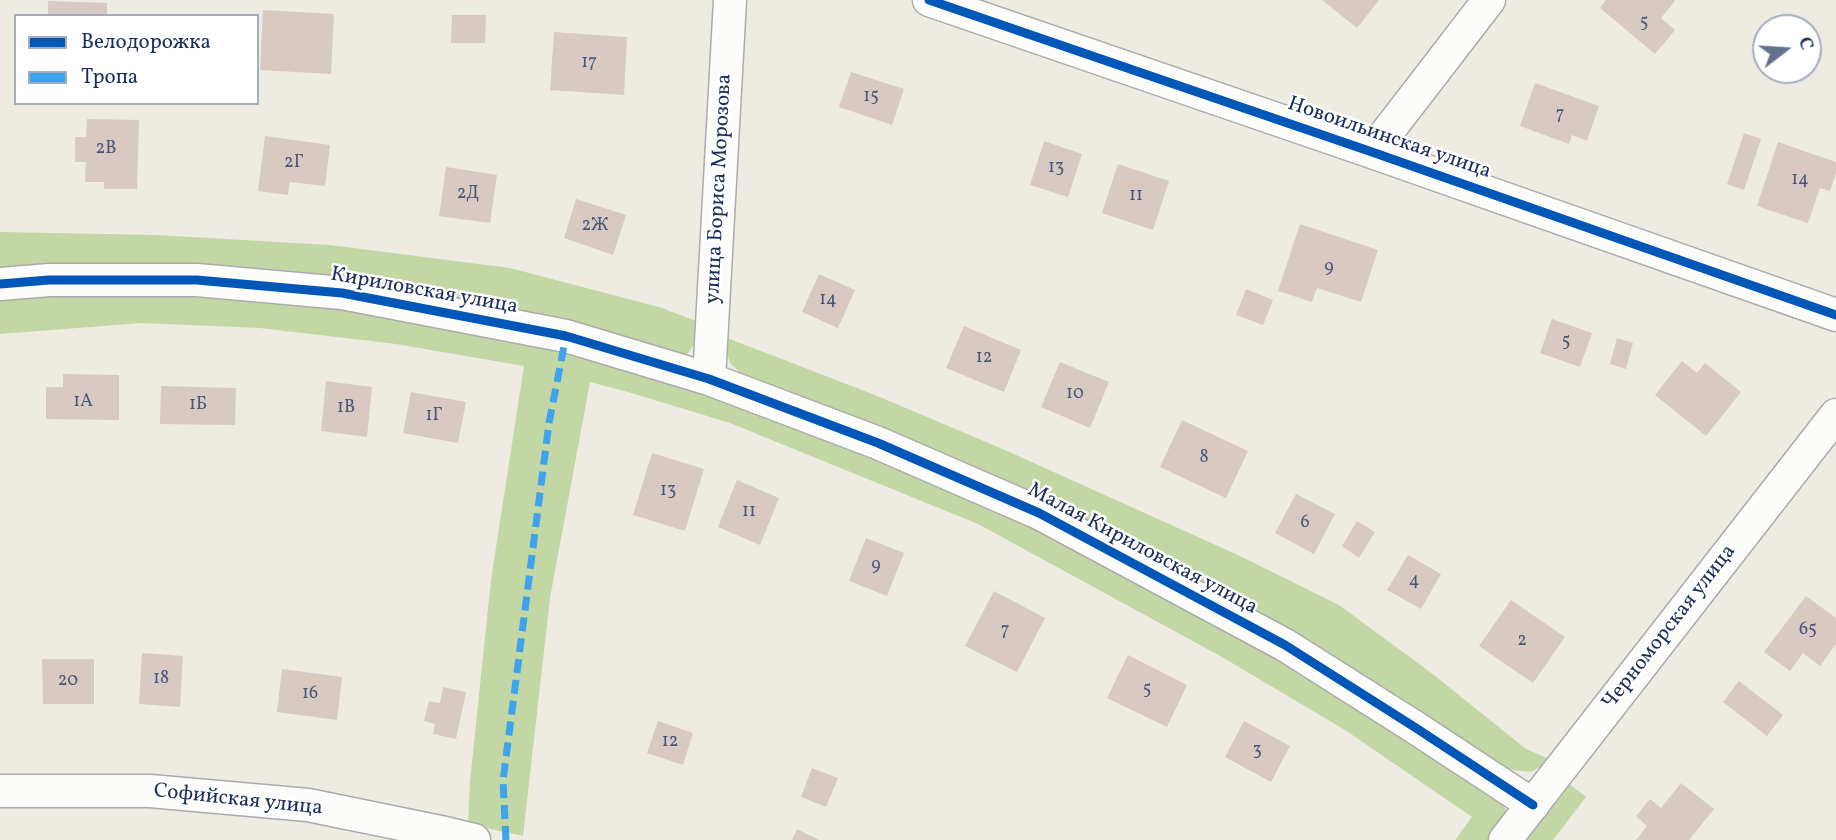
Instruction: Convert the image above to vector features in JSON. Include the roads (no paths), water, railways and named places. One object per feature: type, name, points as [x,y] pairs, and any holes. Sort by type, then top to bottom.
[{"type":"street","name":"улица Бориса Морозова","points":[[709,379],[730,0]]},
{"type":"street","name":"Новоильинская улица","points":[[929,0],[1836,315]]},
{"type":"street","points":[[1372,152],[1489,0]]},
{"type":"street","name":"Кириловская улица","points":[[0,284],[49,280],[197,280],[342,293],[566,336],[709,379]]},
{"type":"street","name":"Малая Кириловская улица","points":[[709,379],[878,443],[1039,513],[1284,645],[1533,804]]},
{"type":"street","name":"Черноморская улица","points":[[1505,840],[1836,415]]},
{"type":"street","name":"Софийская улица","points":[[0,791],[150,791],[308,805],[474,840]]}]
